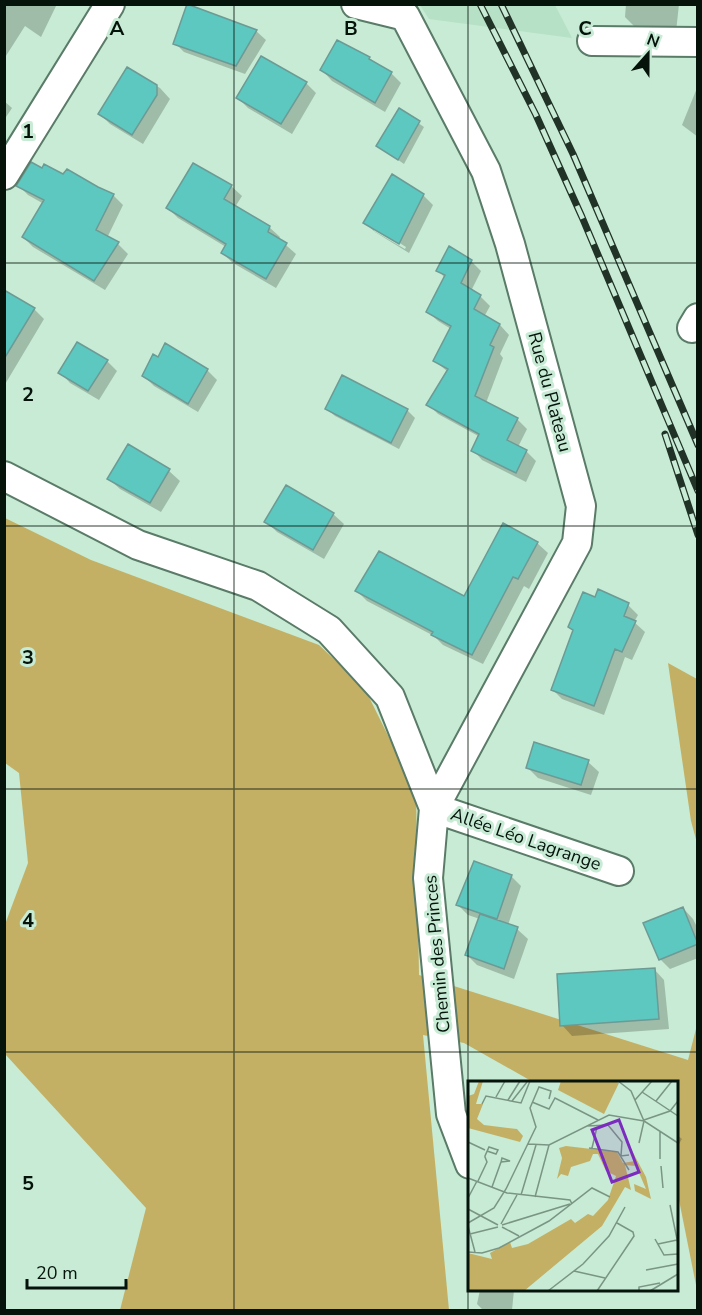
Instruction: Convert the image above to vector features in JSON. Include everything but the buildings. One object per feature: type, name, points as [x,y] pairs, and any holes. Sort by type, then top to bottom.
[{"type":"street","points":[[4,175],[110,4]]},
{"type":"street","name":"Rue du Plateau","points":[[356,4],[405,16],[486,171],[510,244],[581,506],[577,543],[434,808]]},
{"type":"street","points":[[592,41],[698,42]]},
{"type":"street","name":"Chemin des Princes","points":[[4,476],[138,545],[258,586],[329,630],[390,697],[434,808],[429,890],[451,1114],[468,1159]]},
{"type":"street","name":"Allée Léo Lagrange","points":[[434,808],[619,871]]},
{"type":"shaded area","points":[[420,5],[555,5],[572,38],[429,19]]},
{"type":"shaded area","points":[[5,518],[91,560],[319,645],[365,689],[416,792],[419,975],[688,1060],[697,1025],[697,1290],[678,1195],[678,1081],[531,1081],[464,1043],[423,1035],[449,1310],[120,1310],[146,1208],[5,1054],[4,927],[28,863],[19,773],[5,763]]},
{"type":"shaded area","points":[[668,663],[697,679],[697,843],[691,821]]},
{"type":"railway","points":[[480,4],[536,115],[582,217],[698,491]]},
{"type":"railway","points":[[501,4],[573,154],[698,445]]},
{"type":"railway","points":[[665,434],[698,535]]}]
